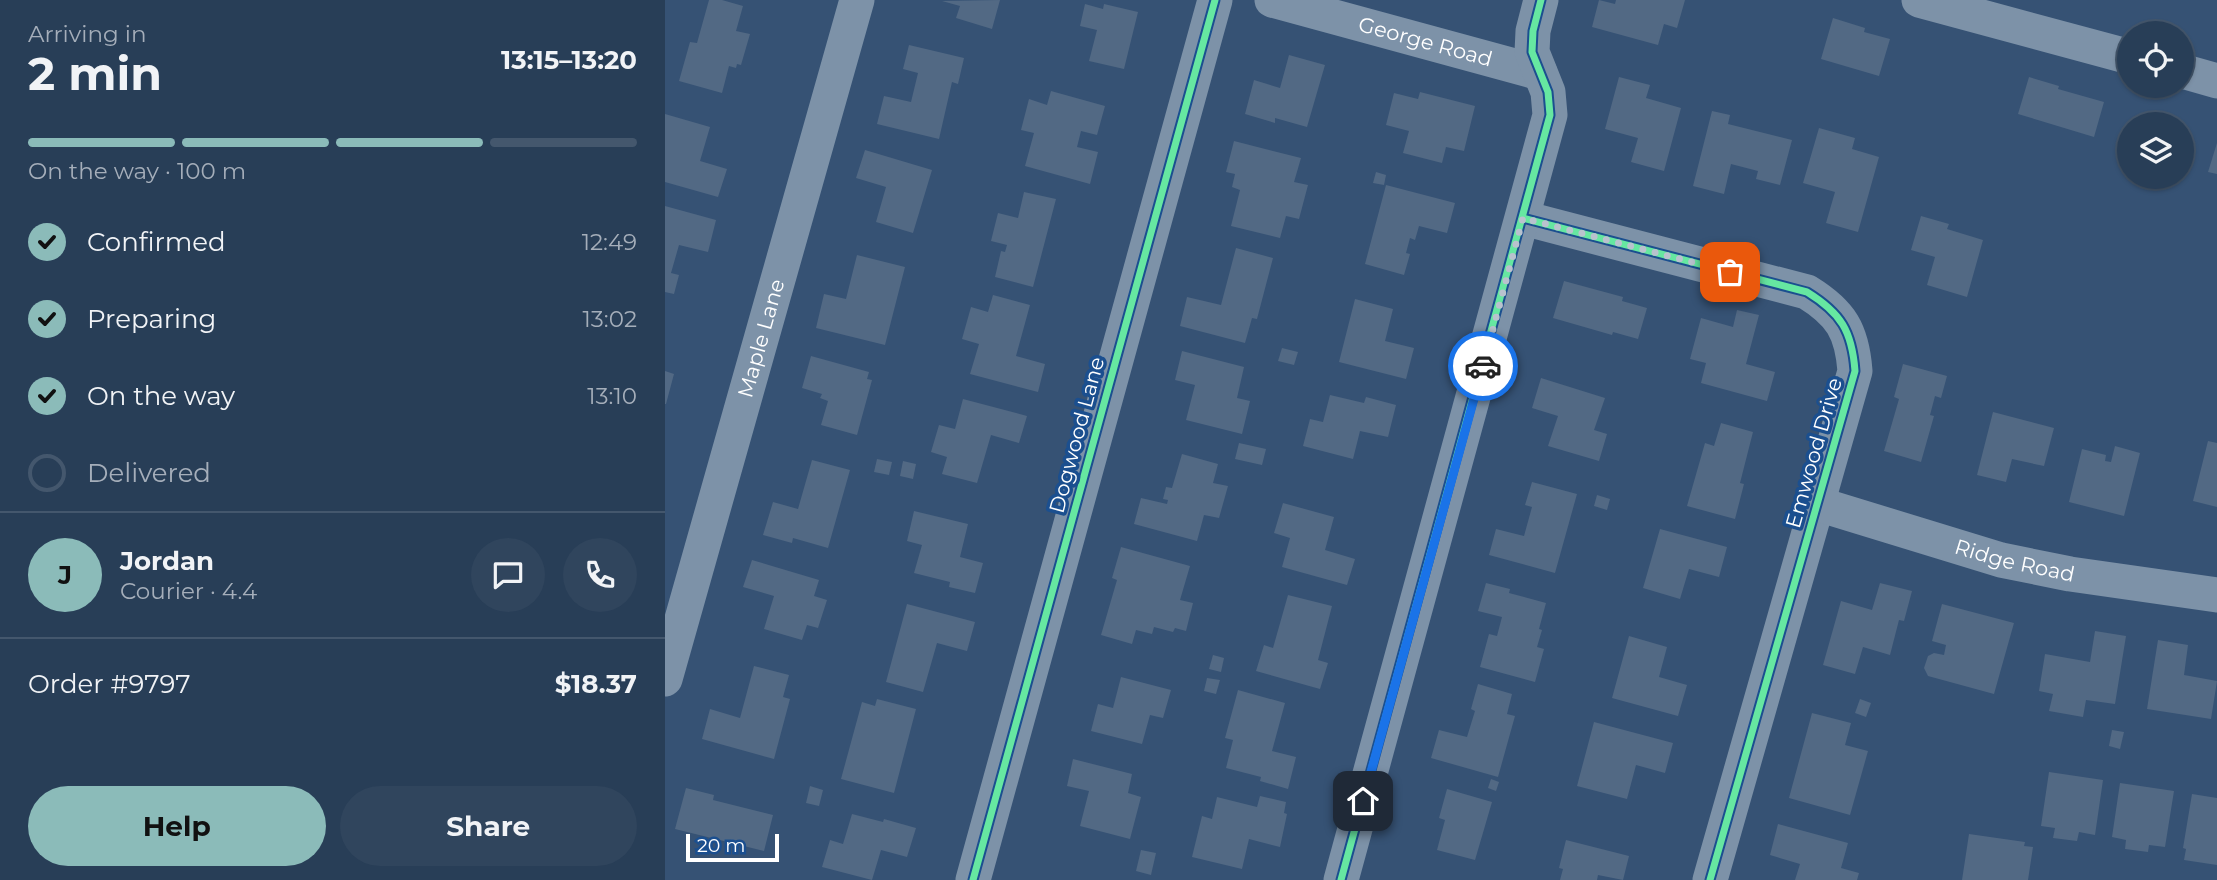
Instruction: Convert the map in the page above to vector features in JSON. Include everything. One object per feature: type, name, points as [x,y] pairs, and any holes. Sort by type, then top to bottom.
[{"type":"street","name":"Maple Lane","points":[[665,679],[857,0]]},
{"type":"street","name":"Dogwood Lane","points":[[974,880],[1215,0]]},
{"type":"street","name":"George Road","points":[[1272,0],[1540,73]]},
{"type":"street","points":[[1341,880],[1550,115],[1548,92],[1532,52],[1533,31],[1541,0]]},
{"type":"street","points":[[1919,0],[2117,53]]},
{"type":"street","points":[[2194,74],[2217,81]]},
{"type":"street","name":"Emwood Drive","points":[[1523,218],[1807,292],[1827,304],[1844,324],[1853,347],[1854,372],[1710,880]]},
{"type":"street","name":"Ridge Road","points":[[1818,504],[2001,560],[2070,575],[2217,595]]},
{"type":"building","points":[[709,0],[722,0],[743,6],[736,31],[750,34],[741,65],[737,64],[736,68],[729,66],[722,93],[679,81],[690,42],[697,43]]},
{"type":"building","points":[[1000,0],[992,29],[956,18],[960,6],[942,1]]},
{"type":"building","points":[[1599,0],[1615,4],[1616,0],[1685,0],[1677,28],[1664,24],[1658,45],[1592,27]]},
{"type":"building","points":[[1085,4],[1103,9],[1104,4],[1138,12],[1124,69],[1089,61],[1097,30],[1080,26]]},
{"type":"building","points":[[1833,18],[1865,28],[1864,32],[1890,39],[1879,76],[1821,59]]},
{"type":"building","points":[[909,45],[964,58],[958,84],[952,82],[939,139],[877,124],[884,96],[911,102],[918,73],[903,69]]},
{"type":"building","points":[[1289,55],[1325,65],[1307,127],[1275,118],[1275,123],[1245,114],[1254,80],[1280,88]]},
{"type":"building","points":[[1619,77],[1650,85],[1646,98],[1681,108],[1664,171],[1631,162],[1638,138],[1605,129]]},
{"type":"building","points":[[2029,77],[2059,86],[2058,89],[2104,102],[2094,137],[2018,114]]},
{"type":"building","points":[[1051,91],[1105,106],[1097,135],[1081,131],[1077,147],[1098,152],[1090,184],[1025,166],[1034,133],[1021,130],[1029,99],[1047,105]]},
{"type":"building","points":[[1420,92],[1475,106],[1464,151],[1446,147],[1442,163],[1403,153],[1409,131],[1386,125],[1394,93],[1418,99]]},
{"type":"building","points":[[1712,111],[1730,115],[1728,124],[1792,140],[1780,185],[1756,179],[1758,171],[1731,164],[1724,194],[1693,186]]},
{"type":"building","points":[[665,114],[710,127],[700,161],[727,169],[718,197],[665,182]]},
{"type":"building","points":[[1819,128],[1855,138],[1852,149],[1879,157],[1858,232],[1826,223],[1835,192],[1803,183]]},
{"type":"building","points":[[1234,141],[1301,158],[1294,182],[1308,185],[1299,219],[1286,216],[1280,238],[1231,226],[1240,190],[1232,187],[1235,174],[1226,172]]},
{"type":"building","points":[[2217,143],[2217,174],[2208,172]]},
{"type":"building","points":[[865,150],[932,170],[913,233],[876,222],[886,187],[856,178]]},
{"type":"building","points":[[1376,172],[1386,175],[1384,185],[1373,183]]},
{"type":"building","points":[[1386,185],[1455,203],[1447,233],[1419,226],[1415,240],[1410,238],[1406,253],[1410,254],[1404,275],[1365,264]]},
{"type":"building","points":[[1024,192],[1056,199],[1033,287],[995,277],[1001,251],[1005,252],[1007,245],[991,241],[998,213],[1018,218]]},
{"type":"building","points":[[665,206],[716,220],[708,252],[679,245],[671,273],[679,275],[674,294],[665,292]]},
{"type":"building","points":[[1921,216],[1949,224],[1947,229],[1983,240],[1967,297],[1927,285],[1935,257],[1911,250]]},
{"type":"building","points":[[1236,248],[1273,258],[1257,319],[1252,318],[1245,343],[1180,326],[1187,297],[1221,305]]},
{"type":"building","points":[[857,255],[905,267],[885,345],[816,328],[824,294],[846,299]]},
{"type":"building","points":[[1564,281],[1623,297],[1622,301],[1647,308],[1638,339],[1613,332],[1612,335],[1553,318]]},
{"type":"building","points":[[993,295],[1030,305],[1016,356],[1045,364],[1038,392],[970,374],[979,344],[962,339],[971,307],[988,312]]},
{"type":"building","points":[[1355,299],[1393,309],[1385,341],[1414,348],[1406,379],[1339,362]]},
{"type":"building","points":[[1737,310],[1759,315],[1746,364],[1775,372],[1767,401],[1701,383],[1706,363],[1690,359],[1701,318],[1733,327]]},
{"type":"building","points":[[1282,348],[1298,352],[1294,365],[1278,361]]},
{"type":"building","points":[[1182,351],[1244,367],[1237,398],[1250,401],[1242,434],[1186,420],[1195,385],[1175,380]]},
{"type":"building","points":[[811,356],[869,372],[867,379],[872,380],[857,435],[821,425],[828,401],[820,398],[822,394],[802,388]]},
{"type":"building","points":[[1903,364],[1947,376],[1941,398],[1935,396],[1930,415],[1934,416],[1921,462],[1884,451],[1899,399],[1894,397]]},
{"type":"building","points":[[665,371],[674,374],[666,404],[665,404]]},
{"type":"building","points":[[1541,378],[1605,398],[1594,430],[1607,434],[1599,461],[1548,446],[1558,416],[1532,408]]},
{"type":"building","points":[[1330,395],[1364,403],[1366,397],[1396,405],[1388,437],[1360,431],[1353,459],[1303,446],[1310,419],[1323,422]]},
{"type":"building","points":[[963,399],[1027,416],[1019,443],[991,435],[977,483],[942,474],[947,457],[931,452],[939,425],[955,429]]},
{"type":"building","points":[[1993,412],[2054,428],[2044,466],[2012,459],[2006,482],[1977,475]]},
{"type":"building","points":[[1721,423],[1753,432],[1740,483],[1744,484],[1735,519],[1687,506],[1705,443],[1714,446]]},
{"type":"building","points":[[2208,441],[2217,443],[2217,507],[2193,501]]},
{"type":"building","points":[[1239,443],[1266,449],[1262,465],[1235,459]]},
{"type":"building","points":[[2115,446],[2140,453],[2124,516],[2069,502],[2082,449],[2106,455],[2105,461],[2111,462]]},
{"type":"building","points":[[1182,454],[1218,464],[1213,483],[1228,486],[1219,518],[1204,515],[1197,541],[1134,524],[1141,498],[1167,504],[1168,500],[1163,499],[1166,487],[1172,488]]},
{"type":"building","points":[[877,459],[892,462],[889,475],[874,472]]},
{"type":"building","points":[[812,460],[850,470],[828,548],[793,538],[792,543],[763,535],[773,502],[798,509]]},
{"type":"building","points":[[903,461],[916,464],[913,479],[900,476]]},
{"type":"building","points":[[1532,482],[1577,494],[1555,573],[1489,555],[1496,529],[1524,536],[1532,507],[1525,505]]},
{"type":"building","points":[[1597,495],[1610,499],[1607,510],[1594,506]]},
{"type":"building","points":[[1283,503],[1334,517],[1325,550],[1355,559],[1347,585],[1282,567],[1290,538],[1274,533]]},
{"type":"building","points":[[914,511],[968,524],[960,557],[983,563],[975,593],[949,587],[950,582],[914,573],[922,545],[907,541]]},
{"type":"building","points":[[1660,529],[1727,547],[1719,577],[1689,569],[1680,599],[1643,588]]},
{"type":"building","points":[[1121,547],[1190,566],[1180,600],[1193,603],[1186,631],[1175,628],[1173,632],[1154,627],[1152,634],[1136,630],[1132,644],[1101,635],[1117,580],[1112,578]]},
{"type":"building","points":[[752,560],[819,580],[814,596],[827,600],[818,628],[807,625],[802,640],[764,629],[774,596],[743,587]]},
{"type":"building","points":[[1486,583],[1510,589],[1509,593],[1546,603],[1537,647],[1544,649],[1535,682],[1480,667],[1489,634],[1497,636],[1502,617],[1478,611]]},
{"type":"building","points":[[1880,583],[1912,591],[1904,621],[1899,620],[1890,655],[1863,647],[1855,674],[1823,665],[1841,601],[1872,610]]},
{"type":"building","points":[[1288,595],[1332,606],[1318,660],[1328,663],[1320,689],[1256,671],[1264,645],[1273,648]]},
{"type":"building","points":[[907,604],[975,622],[967,651],[937,643],[923,692],[886,682]]},
{"type":"building","points":[[1942,604],[2014,623],[1994,694],[1928,676],[1924,668],[1928,656],[1934,653],[1944,655],[1946,645],[1932,641]]},
{"type":"building","points":[[2095,631],[2126,636],[2115,704],[2086,700],[2083,717],[2049,711],[2053,694],[2039,691],[2045,654],[2090,662]]},
{"type":"building","points":[[1629,636],[1667,647],[1659,677],[1687,685],[1678,716],[1612,698]]},
{"type":"building","points":[[2158,640],[2188,645],[2184,675],[2217,681],[2211,719],[2147,709]]},
{"type":"building","points":[[1213,655],[1224,658],[1221,672],[1209,669]]},
{"type":"building","points":[[754,666],[789,675],[783,697],[790,699],[774,759],[702,739],[710,709],[740,718]]},
{"type":"building","points":[[1121,677],[1171,690],[1163,718],[1150,715],[1142,744],[1091,731],[1098,704],[1113,708]]},
{"type":"building","points":[[1207,678],[1220,680],[1216,694],[1204,691]]},
{"type":"building","points":[[1478,684],[1512,694],[1507,714],[1515,716],[1498,777],[1431,758],[1439,730],[1467,737],[1475,711],[1471,709]]},
{"type":"building","points":[[1238,690],[1285,703],[1272,751],[1296,757],[1288,789],[1260,781],[1261,777],[1226,768],[1233,740],[1225,738]]},
{"type":"building","points":[[877,699],[916,709],[894,793],[841,779],[862,702],[875,706]]},
{"type":"building","points":[[1860,699],[1871,703],[1866,717],[1855,713]]},
{"type":"building","points":[[1812,713],[1851,723],[1845,745],[1868,751],[1850,815],[1789,798]]},
{"type":"building","points":[[1594,722],[1673,743],[1665,773],[1636,765],[1627,799],[1577,786]]},
{"type":"building","points":[[2112,730],[2124,732],[2120,749],[2109,746]]},
{"type":"building","points":[[1073,759],[1132,774],[1128,793],[1141,797],[1130,839],[1080,826],[1089,791],[1067,786]]},
{"type":"building","points":[[2049,772],[2103,780],[2095,835],[2079,832],[2077,841],[2053,838],[2055,828],[2041,826]]},
{"type":"building","points":[[1491,779],[1499,782],[1496,791],[1488,788]]},
{"type":"building","points":[[2120,783],[2174,791],[2165,847],[2149,845],[2148,852],[2125,849],[2126,840],[2112,837]]},
{"type":"building","points":[[810,786],[823,790],[819,806],[806,803]]},
{"type":"building","points":[[686,788],[714,795],[713,800],[773,815],[764,851],[675,829]]},
{"type":"building","points":[[1447,789],[1492,802],[1475,860],[1437,850],[1445,820],[1439,818]]},
{"type":"building","points":[[2192,794],[2217,798],[2217,865],[2184,860],[2186,849],[2183,848]]},
{"type":"building","points":[[1260,796],[1286,802],[1284,813],[1287,814],[1280,847],[1249,839],[1242,869],[1192,857],[1202,816],[1212,819],[1217,797],[1257,807]]},
{"type":"building","points":[[852,814],[916,828],[907,857],[881,850],[872,880],[822,867],[830,840],[843,844]]},
{"type":"building","points":[[1778,824],[1848,843],[1841,868],[1859,873],[1857,880],[1795,880],[1800,864],[1770,855]]},
{"type":"building","points":[[1969,834],[2025,842],[2024,846],[2033,847],[2028,880],[1962,880]]},
{"type":"building","points":[[1566,840],[1629,856],[1623,880],[1598,875],[1597,880],[1560,880],[1563,869],[1559,868]]},
{"type":"building","points":[[1141,850],[1156,853],[1151,875],[1136,871]]},
{"type":"cycle path","points":[[973,880],[1215,0]]},
{"type":"cycle path","points":[[1341,880],[1550,115],[1548,92],[1532,52],[1533,31],[1541,0]]},
{"type":"cycle path","points":[[1523,218],[1807,292],[1843,324],[1851,345],[1855,371],[1710,880]]},
{"type":"way so far","points":[[1483,366],[1523,218],[1730,272]]},
{"type":"route","points":[[1363,801],[1483,366]]}]
